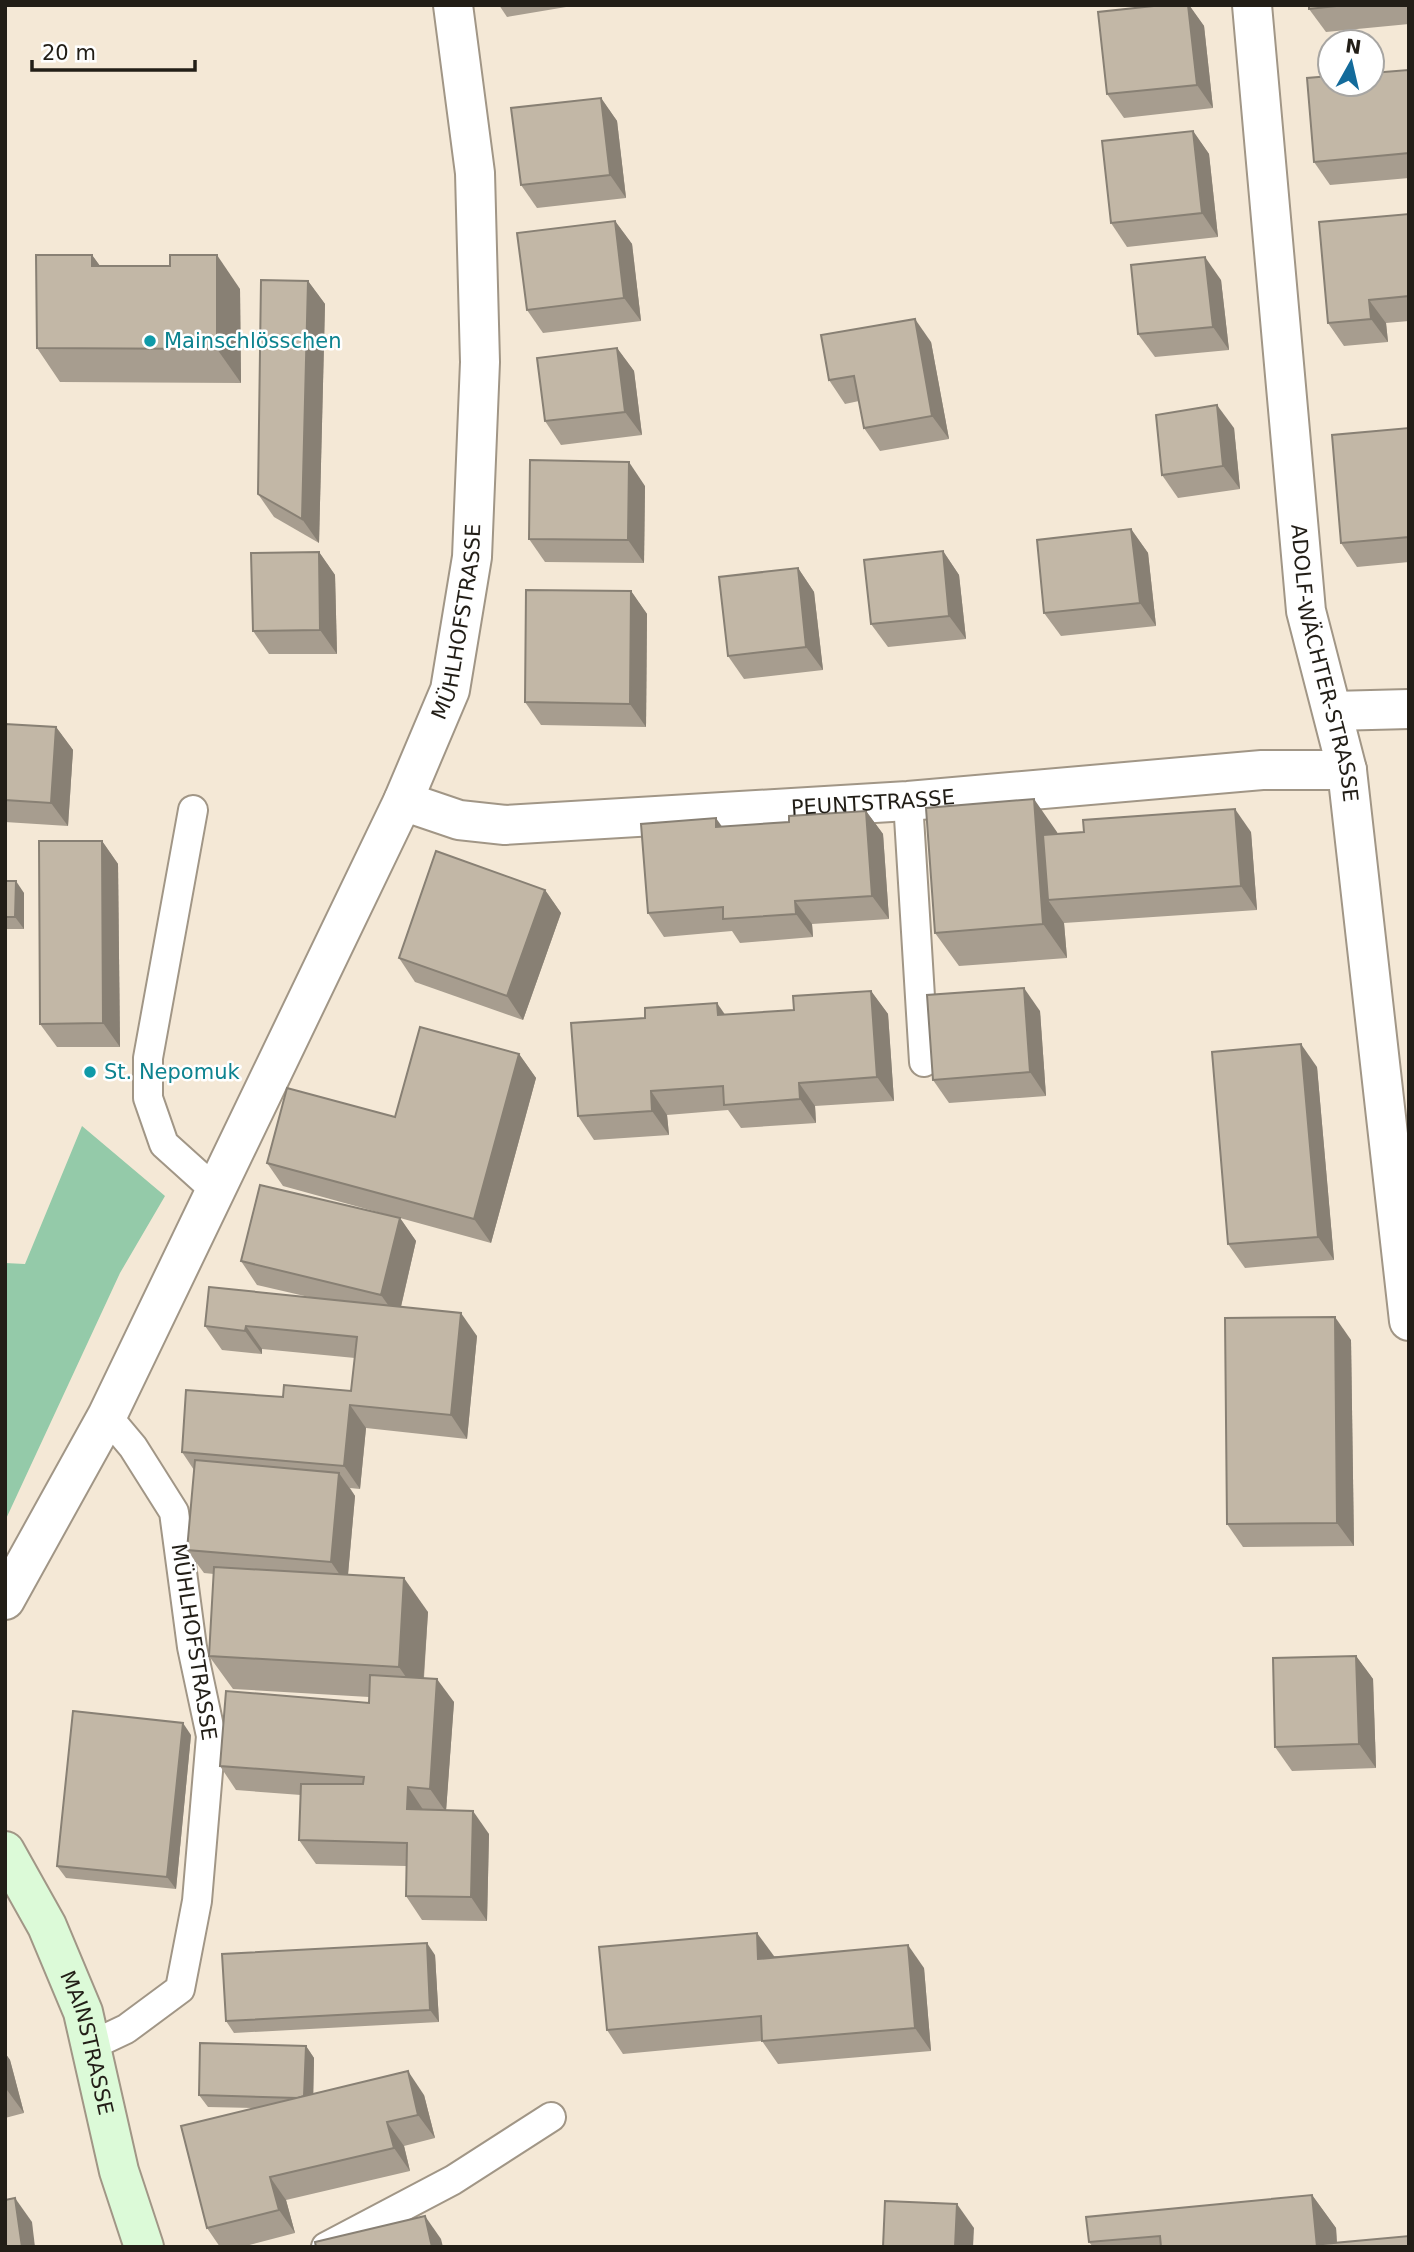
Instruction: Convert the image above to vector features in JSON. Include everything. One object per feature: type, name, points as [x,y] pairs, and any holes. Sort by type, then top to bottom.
[{"type":"main road","name":"MAINSTRASSE","points":[[5,1851],[47,1926],[83,2012],[119,2171],[144,2247]]},
{"type":"street","name":"MÜHLHOFSTRASSE","points":[[5,1600],[107,1416],[404,801],[450,690],[472,557],[480,362],[475,173],[453,5]]},
{"type":"street","name":"ADOLF-WÄCHTER-STRASSE","points":[[1252,5],[1306,611],[1347,770],[1409,1321]]},
{"type":"street","points":[[1332,711],[1409,709]]},
{"type":"street","name":"PEUNTSTRASSE","points":[[404,801],[459,820],[505,825],[908,802],[1262,770],[1347,770]]},
{"type":"lane","points":[[908,802],[924,1062]]},
{"type":"lane","points":[[194,810],[148,1058],[148,1098],[164,1144],[215,1190]]},
{"type":"lane","name":"MÜHLHOFSTRASSE","points":[[90,2046],[126,2029],[180,1989],[197,1901],[211,1736],[192,1647],[174,1512],[133,1447],[107,1416]]},
{"type":"lane","points":[[326,2247],[453,2180],[551,2117]]},
{"type":"green space","points":[[82,1126],[165,1196],[120,1273],[5,1521],[5,1263],[25,1264]]},
{"type":"building","points":[[1188,5],[1197,85],[1107,94],[1098,12]]},
{"type":"building","points":[[1309,5],[1346,5],[1309,9]]},
{"type":"building","points":[[1408,70],[1409,153],[1314,162],[1307,78],[1316,77],[1316,98],[1386,98],[1386,72]]},
{"type":"building","points":[[601,98],[610,175],[521,185],[511,108]]},
{"type":"building","points":[[1193,131],[1202,213],[1111,223],[1102,141]]},
{"type":"building","points":[[1409,214],[1409,296],[1369,300],[1371,319],[1328,323],[1319,222]]},
{"type":"building","points":[[615,221],[624,298],[527,310],[517,233]]},
{"type":"building","points":[[36,255],[92,255],[92,266],[170,266],[170,255],[217,255],[217,349],[37,348]]},
{"type":"building","points":[[1205,257],[1213,327],[1138,334],[1131,265]]},
{"type":"building","points":[[261,280],[308,281],[302,519],[258,494]]},
{"type":"building","points":[[915,319],[932,416],[864,428],[854,376],[829,380],[821,335]]},
{"type":"building","points":[[617,348],[625,412],[545,421],[537,358]]},
{"type":"building","points":[[1217,405],[1223,466],[1162,475],[1156,415]]},
{"type":"building","points":[[1409,428],[1409,537],[1341,543],[1332,435]]},
{"type":"building","points":[[530,460],[629,462],[628,540],[529,539]]},
{"type":"building","points":[[1131,529],[1140,603],[1044,613],[1037,540]]},
{"type":"building","points":[[943,551],[949,616],[871,624],[864,560]]},
{"type":"building","points":[[319,552],[320,630],[253,631],[251,553]]},
{"type":"building","points":[[798,568],[806,647],[728,656],[719,577]]},
{"type":"building","points":[[526,590],[631,591],[630,704],[525,702]]},
{"type":"building","points":[[5,724],[56,727],[51,803],[5,800]]},
{"type":"building","points":[[1034,799],[1043,924],[935,933],[926,808]]},
{"type":"building","points":[[1235,809],[1241,886],[1048,900],[1043,835],[1084,832],[1083,820]]},
{"type":"building","points":[[866,811],[872,896],[795,901],[796,914],[723,919],[723,907],[648,913],[641,824],[716,818],[716,827],[789,822],[789,816]]},
{"type":"building","points":[[39,841],[102,841],[103,1023],[40,1024]]},
{"type":"building","points":[[436,851],[545,890],[507,996],[399,958]]},
{"type":"building","points":[[5,881],[16,881],[15,917],[5,917]]},
{"type":"building","points":[[1024,988],[1030,1072],[933,1080],[927,995]]},
{"type":"building","points":[[871,991],[877,1077],[799,1083],[800,1099],[724,1105],[723,1086],[651,1091],[652,1111],[578,1116],[571,1023],[645,1018],[645,1008],[717,1003],[718,1015],[794,1010],[793,996]]},
{"type":"building","points":[[420,1027],[519,1054],[474,1219],[267,1163],[287,1088],[395,1117]]},
{"type":"building","points":[[1301,1044],[1318,1237],[1228,1244],[1212,1052]]},
{"type":"building","points":[[260,1185],[400,1218],[381,1295],[241,1261]]},
{"type":"building","points":[[209,1287],[461,1313],[451,1415],[350,1405],[344,1466],[182,1452],[186,1390],[283,1397],[284,1385],[351,1391],[357,1337],[246,1326],[245,1331],[205,1326]]},
{"type":"building","points":[[1335,1317],[1337,1523],[1227,1524],[1225,1318]]},
{"type":"building","points":[[195,1460],[339,1473],[331,1562],[187,1550]]},
{"type":"building","points":[[214,1567],[404,1578],[399,1667],[209,1656]]},
{"type":"building","points":[[1356,1656],[1359,1744],[1275,1747],[1273,1658]]},
{"type":"building","points":[[370,1675],[437,1679],[430,1789],[408,1787],[407,1809],[473,1811],[471,1897],[406,1896],[407,1843],[299,1840],[301,1784],[363,1784],[364,1777],[220,1766],[226,1691],[369,1703]]},
{"type":"building","points":[[73,1711],[183,1723],[167,1877],[57,1866]]},
{"type":"building","points":[[757,1933],[758,1959],[908,1945],[915,2028],[762,2041],[761,2016],[607,2030],[599,1947]]},
{"type":"building","points":[[427,1943],[430,2010],[226,2021],[222,1954]]},
{"type":"building","points":[[200,2043],[306,2046],[304,2096],[199,2095]]},
{"type":"building","points":[[408,2071],[418,2115],[387,2122],[394,2148],[270,2177],[279,2210],[207,2228],[181,2126]]},
{"type":"building","points":[[1312,2195],[1317,2247],[1161,2247],[1160,2236],[1089,2242],[1086,2217]]},
{"type":"building","points":[[15,2198],[22,2247],[5,2247],[5,2200]]},
{"type":"building","points":[[885,2201],[957,2204],[955,2247],[883,2247]]},
{"type":"building","points":[[425,2216],[432,2247],[316,2247],[315,2242]]},
{"type":"building","points":[[1409,2236],[1409,2247],[1323,2247],[1323,2244]]},
{"type":"place","name":"Mainschlösschen","points":[[150,341]]},
{"type":"place","name":"St. Nepomuk","points":[[90,1072]]}]
